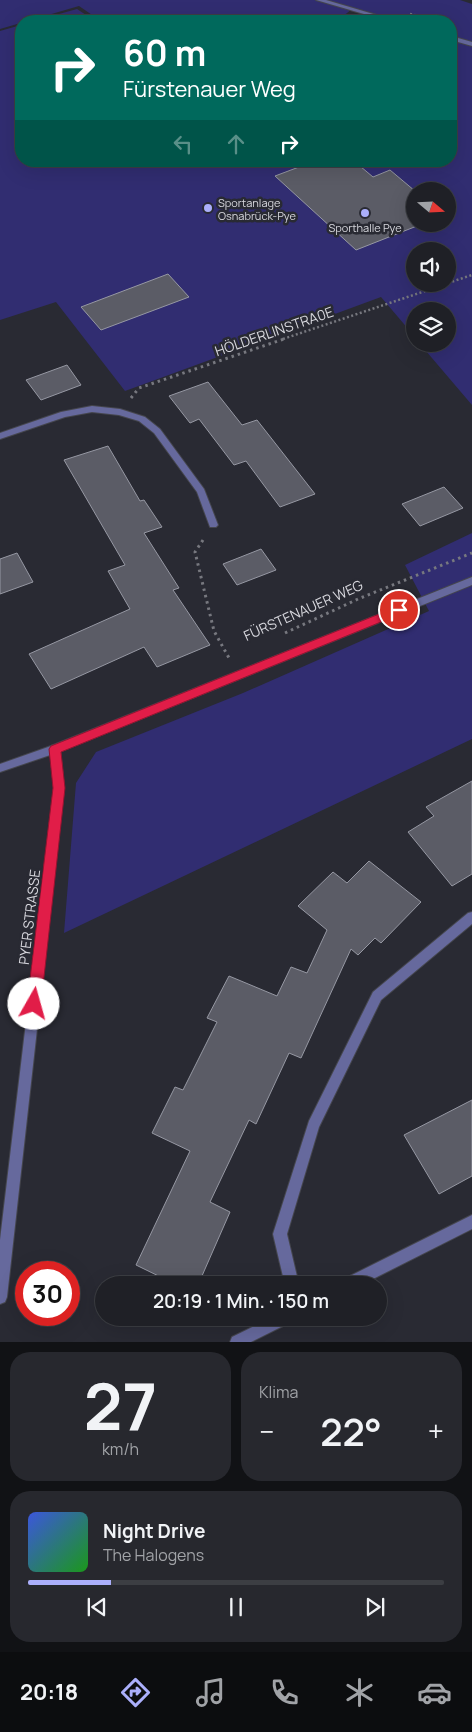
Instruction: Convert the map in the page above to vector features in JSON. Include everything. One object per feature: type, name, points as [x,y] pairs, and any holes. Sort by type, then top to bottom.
[{"type":"street","points":[[319,0],[373,15]]},
{"type":"street","points":[[457,40],[472,44]]},
{"type":"street","points":[[0,436],[64,414],[92,409],[120,412],[142,419],[157,432],[201,490],[213,525]]},
{"type":"street","points":[[0,768],[55,749],[472,581]]},
{"type":"street","name":"PYER STRASSE","points":[[0,1297],[59,788],[55,749]]},
{"type":"street","points":[[290,1276],[280,1234],[313,1125],[377,996],[472,917]]},
{"type":"street","points":[[366,1276],[472,1222]]},
{"type":"street","points":[[237,1342],[268,1326]]},
{"type":"path","name":"HÖLDERLINSTRA0E","points":[[456,280],[472,275]]},
{"type":"path","name":"HÖLDERLINSTRA0E","points":[[120,412],[139,388],[421,292]]},
{"type":"path","name":"FÜRSTENAUER WEG","points":[[213,525],[195,552],[214,630],[229,659],[238,655]]},
{"type":"path","name":"FÜRSTENAUER WEG","points":[[281,635],[358,600],[472,553]]},
{"type":"shaded area","points":[[0,0],[460,0],[472,4],[472,44],[457,40],[457,15],[373,15],[352,9],[344,15],[92,15],[79,6],[48,15],[15,15],[15,25],[0,29]]},
{"type":"shaded area","points":[[77,9],[86,15],[56,15]]},
{"type":"shaded area","name":"Sportanlage Osnabrück-Pye","points":[[15,27],[15,167],[457,167],[457,42],[472,46],[472,405],[427,352],[456,352],[456,302],[406,302],[406,326],[381,297],[125,391],[56,302],[0,320],[0,31]]},
{"type":"shaded area","points":[[472,533],[472,739],[64,933],[76,783],[96,752],[243,693],[429,611],[405,565]]},
{"type":"building","name":"Sporthalle Pye","points":[[299,167],[361,167],[373,177],[390,170],[406,183],[406,230],[356,250],[275,176]]},
{"type":"building","points":[[168,274],[189,297],[101,330],[81,307]]},
{"type":"building","points":[[67,365],[81,385],[41,400],[26,380]]},
{"type":"building","points":[[208,382],[242,425],[257,420],[315,494],[280,507],[246,461],[234,465],[199,419],[190,423],[169,396]]},
{"type":"building","points":[[108,446],[140,501],[144,500],[162,527],[144,533],[179,588],[173,590],[210,645],[157,667],[144,647],[51,689],[29,654],[130,609],[108,571],[125,565],[64,460]]},
{"type":"building","points":[[444,487],[463,508],[420,526],[402,504]]},
{"type":"building","points":[[261,549],[276,570],[237,585],[223,564]]},
{"type":"building","points":[[17,553],[33,582],[0,594],[0,559]]},
{"type":"building","points":[[472,781],[472,874],[452,886],[408,832],[434,816],[426,807]]},
{"type":"building","points":[[369,861],[421,902],[381,943],[375,938],[358,955],[351,949],[301,1058],[289,1053],[256,1124],[249,1120],[210,1202],[230,1212],[202,1276],[159,1276],[136,1265],[190,1151],[152,1133],[175,1087],[183,1090],[217,1022],[207,1018],[229,976],[277,996],[291,967],[307,973],[327,930],[298,906],[333,872],[347,883]]},
{"type":"building","points":[[472,1100],[472,1176],[439,1194],[404,1135]]},
{"type":"place","name":"Sportanlage Osnabrück-Pye","points":[[208,208]]},
{"type":"place","name":"Sporthalle Pye","points":[[365,213]]},
{"type":"route","points":[[34,1004],[59,788],[55,749],[399,610]]}]
